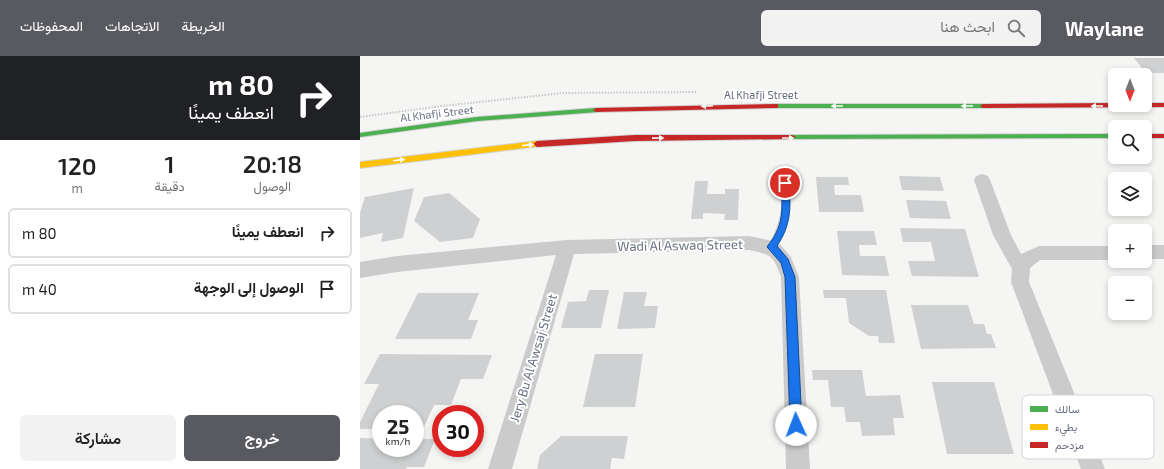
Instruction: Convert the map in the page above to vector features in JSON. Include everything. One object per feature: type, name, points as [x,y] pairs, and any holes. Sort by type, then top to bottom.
[{"type":"highway","name":"Al Khafji Street","points":[[360,135],[467,121],[548,113],[638,108],[716,106],[1164,105]]},
{"type":"highway","points":[[360,165],[540,144],[635,138],[1108,136]]},
{"type":"highway","points":[[1152,136],[1164,136]]},
{"type":"street","points":[[982,180],[1004,240],[1010,253],[1020,266],[1020,282],[1064,395]]},
{"type":"street","name":"Wadi Al Aswaq Street","points":[[360,270],[397,264],[567,247],[749,243],[772,247]]},
{"type":"street","name":"Jery Bu Al Awsaj Street","points":[[500,469],[567,247]]},
{"type":"street","points":[[772,247],[785,262],[790,277],[798,469]]},
{"type":"street","points":[[1152,252],[1164,252]]},
{"type":"street","points":[[1020,266],[1027,258],[1039,253],[1108,253]]},
{"type":"street","points":[[1089,459],[1093,469]]},
{"type":"lane","points":[[772,247],[780,235],[784,223],[786,202],[785,183]]},
{"type":"building","points":[[1134,58],[1164,58],[1164,73],[1152,73],[1152,68],[1142,68]]},
{"type":"building","points":[[899,176],[940,177],[944,191],[902,190]]},
{"type":"building","points":[[816,177],[848,177],[849,185],[834,185],[835,195],[861,195],[864,212],[819,212]]},
{"type":"building","points":[[695,181],[708,181],[707,194],[725,194],[725,189],[739,189],[738,220],[724,220],[725,214],[703,213],[703,219],[691,219]]},
{"type":"building","points":[[414,188],[403,238],[381,242],[383,233],[360,238],[360,213],[365,197]]},
{"type":"building","points":[[449,193],[480,219],[473,238],[440,242],[414,221],[424,197]]},
{"type":"building","points":[[906,200],[946,201],[951,219],[910,218]]},
{"type":"building","points":[[900,228],[965,229],[979,277],[912,276],[908,261],[935,261],[931,242],[903,242]]},
{"type":"building","points":[[837,231],[874,231],[877,245],[859,245],[860,256],[885,256],[889,276],[842,275]]},
{"type":"building","points":[[589,290],[609,290],[601,328],[561,328],[568,302],[586,301]]},
{"type":"building","points":[[823,290],[886,290],[895,343],[879,343],[878,336],[869,336],[849,323],[846,298],[824,298]]},
{"type":"building","points":[[624,292],[647,292],[644,306],[658,306],[655,328],[617,329]]},
{"type":"building","points":[[418,293],[479,293],[468,320],[478,320],[471,339],[395,339]]},
{"type":"building","points":[[911,305],[968,305],[974,324],[984,324],[987,334],[991,334],[996,348],[921,349]]},
{"type":"building","points":[[380,354],[492,355],[483,379],[461,379],[451,405],[432,405],[432,409],[424,427],[424,405],[372,405],[372,429],[360,429],[360,422],[379,384],[364,384]]},
{"type":"building","points":[[595,354],[643,354],[635,407],[583,407]]},
{"type":"building","points":[[812,370],[862,370],[866,396],[900,395],[904,418],[893,418],[895,435],[862,436],[860,422],[846,422],[844,407],[831,407],[828,380],[813,380]]},
{"type":"building","points":[[932,382],[994,382],[1014,454],[947,454]]},
{"type":"building","points":[[561,436],[628,436],[624,459],[612,458],[610,469],[537,469],[540,455]]},
{"type":"building","points":[[360,438],[372,439],[372,457],[424,457],[424,439],[432,439],[432,447],[424,467],[407,467],[406,469],[360,469]]},
{"type":"traffic: fast","points":[[776,106],[983,106]]},
{"type":"traffic: fast","points":[[360,135],[477,119],[596,110]]},
{"type":"traffic: fast","points":[[792,137],[1108,136]]},
{"type":"traffic: slow","points":[[360,165],[537,144]]},
{"type":"traffic: jam","points":[[983,106],[1164,105]]},
{"type":"traffic: jam","points":[[596,110],[776,106]]},
{"type":"traffic: jam","points":[[1152,136],[1164,136]]},
{"type":"traffic: jam","points":[[537,144],[635,138],[792,137]]},
{"type":"route","points":[[785,183],[786,202],[784,223],[780,235],[772,247],[785,262],[790,277],[796,425]]}]
